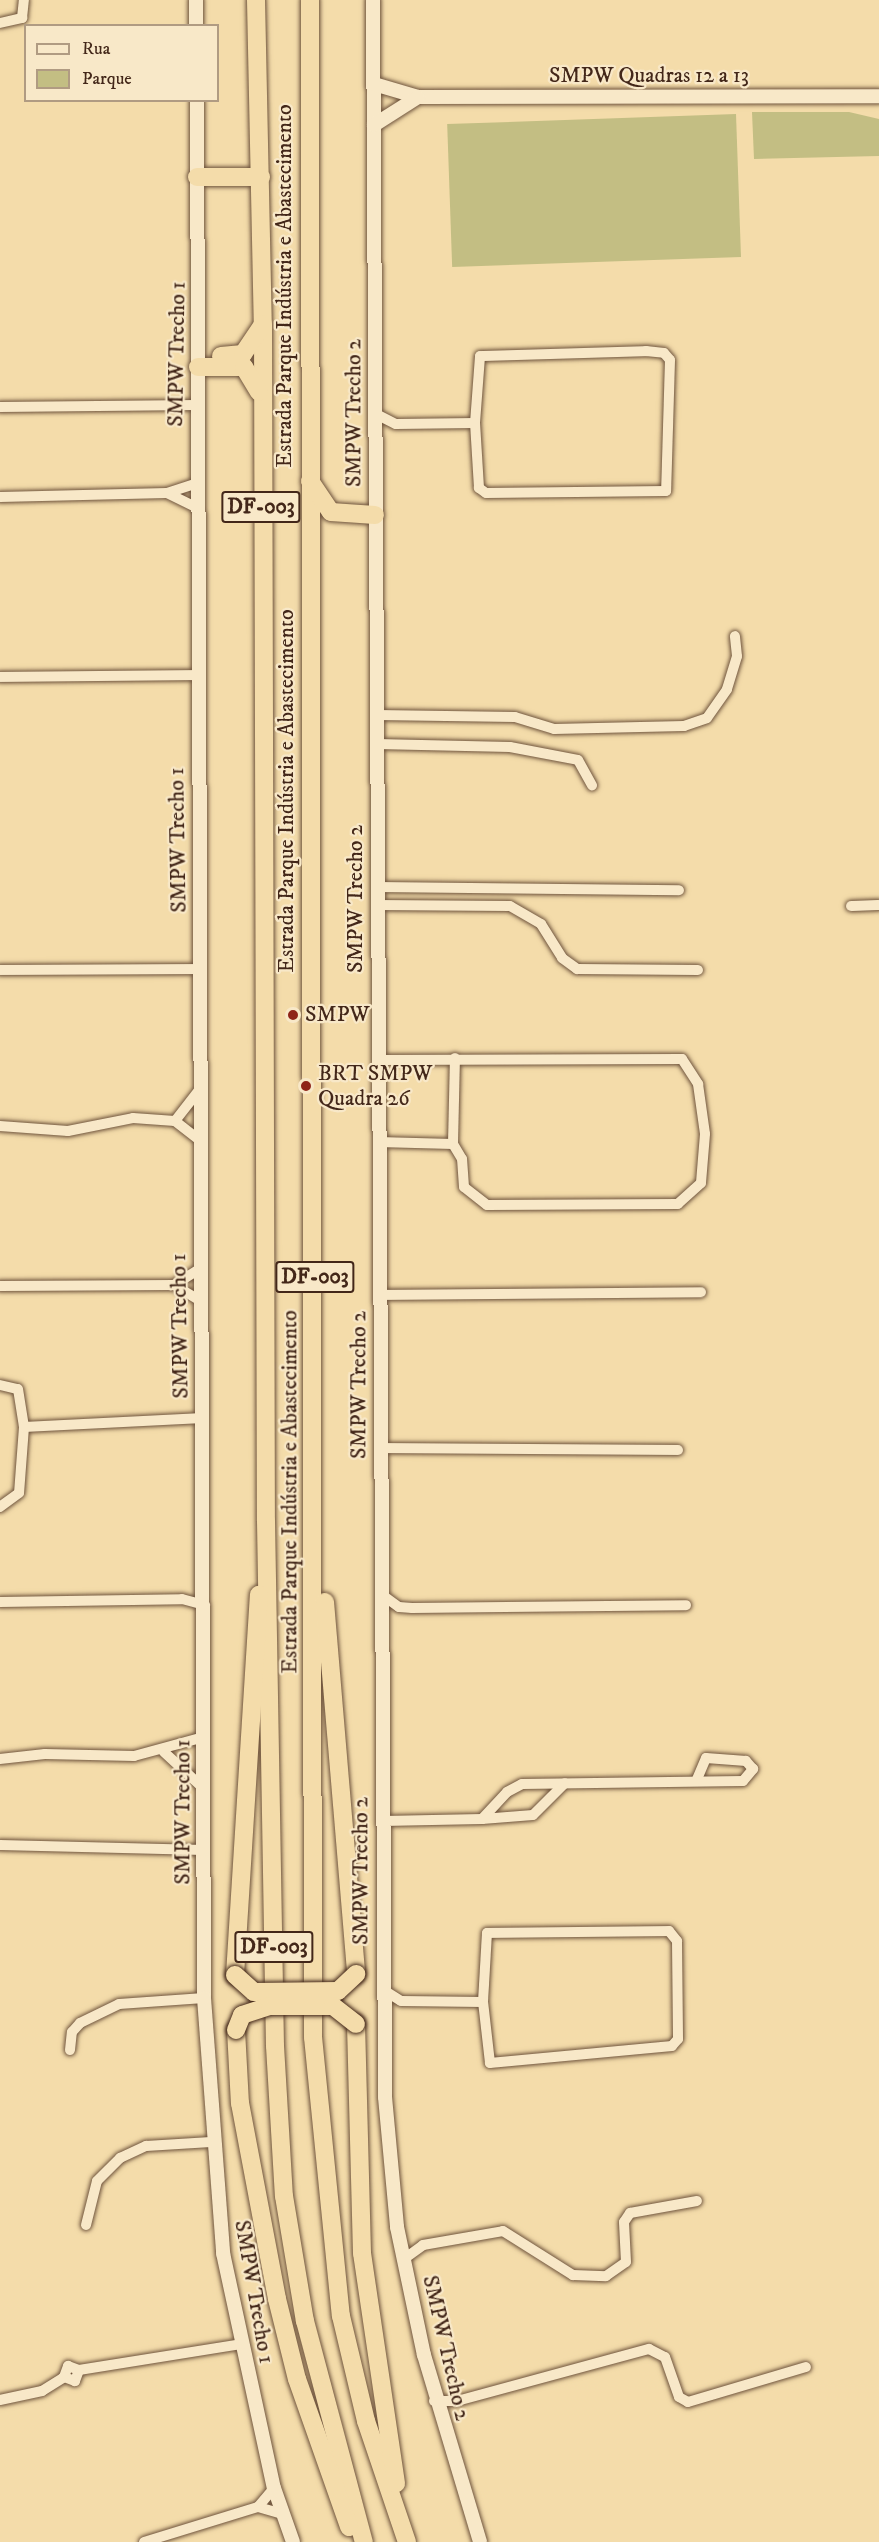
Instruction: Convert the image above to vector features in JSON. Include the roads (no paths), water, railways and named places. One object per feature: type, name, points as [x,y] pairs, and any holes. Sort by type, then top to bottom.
[{"type":"highway","name":"Estrada Parque Indústria e Abastecimento","points":[[256,0],[263,324],[261,397],[266,1521],[275,2046],[284,2196],[331,2432],[364,2542]]},
{"type":"highway","name":"Estrada Parque Indústria e Abastecimento","points":[[310,0],[309,479],[317,1520],[313,2037],[322,2164],[341,2316],[395,2509],[407,2542]]},
{"type":"highway","points":[[198,177],[261,177]]},
{"type":"highway","points":[[199,362],[243,354],[263,324]]},
{"type":"highway","points":[[199,362],[244,367],[261,397]]},
{"type":"highway","points":[[309,479],[331,512],[375,520]]},
{"type":"highway","points":[[310,551],[331,522],[375,520]]},
{"type":"highway","points":[[266,1521],[235,1975],[254,1992],[328,1991],[346,1987],[356,1974],[317,1520]]},
{"type":"highway","points":[[356,2542],[307,2409],[277,2299],[240,2103],[236,2030],[250,2010],[270,2006],[333,2006],[356,2024],[362,2253],[397,2487],[395,2509]]},
{"type":"street","points":[[0,23],[22,18],[24,0]]},
{"type":"street","points":[[196,0],[196,24]]},
{"type":"street","name":"SMPW Trecho 2","points":[[373,0],[376,905],[383,1821],[382,2011],[399,2237],[434,2401],[480,2542]]},
{"type":"street","name":"SMPW Quadras 12 a 13","points":[[374,84],[418,97],[879,96]]},
{"type":"street","points":[[374,125],[418,97]]},
{"type":"street","name":"SMPW Trecho 1","points":[[197,102],[199,1140],[205,1588],[202,1787],[204,1998],[211,2142],[241,2344],[274,2488],[293,2542]]},
{"type":"street","points":[[646,351],[670,358],[670,484],[662,493],[486,493],[478,484],[475,423],[477,362],[484,354],[646,351]]},
{"type":"street","points":[[0,407],[196,405]]},
{"type":"street","points":[[376,414],[396,424]]},
{"type":"street","points":[[376,433],[396,424],[475,423]]},
{"type":"street","points":[[0,497],[167,494],[198,483]]},
{"type":"street","points":[[167,494],[198,508]]},
{"type":"street","points":[[377,715],[515,717],[554,729],[684,726],[707,718],[727,689],[734,676],[735,636]]},
{"type":"street","points":[[0,677],[198,675]]},
{"type":"street","points":[[377,744],[510,747],[578,760],[592,785]]},
{"type":"street","points":[[377,887],[679,890]]},
{"type":"street","points":[[376,905],[510,906],[541,924],[562,958],[578,969],[698,970]]},
{"type":"street","points":[[851,906],[879,905]]},
{"type":"street","points":[[0,969],[200,969]]},
{"type":"street","points":[[378,1060],[455,1058],[682,1059],[698,1084],[705,1134],[701,1182],[678,1204],[487,1205],[464,1187],[462,1159],[453,1144],[455,1058]]},
{"type":"street","points":[[175,1121],[200,1089]]},
{"type":"street","points":[[0,1126],[68,1131],[133,1118],[175,1121],[199,1140]]},
{"type":"street","points":[[378,1142],[453,1144]]},
{"type":"street","points":[[174,1285],[200,1269]]},
{"type":"street","points":[[0,1286],[174,1285],[201,1301]]},
{"type":"street","points":[[379,1295],[701,1292]]},
{"type":"street","points":[[0,1385],[18,1389],[24,1427],[19,1493],[0,1507]]},
{"type":"street","points":[[24,1427],[203,1418]]},
{"type":"street","points":[[380,1448],[678,1450]]},
{"type":"street","points":[[182,1599],[205,1588]]},
{"type":"street","points":[[381,1594],[399,1607]]},
{"type":"street","points":[[0,1602],[182,1599],[205,1605]]},
{"type":"street","points":[[381,1618],[399,1607],[686,1605]]},
{"type":"street","points":[[0,1759],[164,1752],[204,1737]]},
{"type":"street","points":[[164,1752],[202,1787]]},
{"type":"street","points":[[482,1819],[515,1786],[565,1783],[743,1781],[753,1769],[746,1761],[706,1758],[696,1781]]},
{"type":"street","points":[[383,1821],[482,1819],[533,1815],[565,1783]]},
{"type":"street","points":[[0,1845],[204,1850]]},
{"type":"street","points":[[669,1931],[676,1937],[678,2039],[668,2048],[494,2066],[488,2059],[483,2002],[486,1936],[491,1932],[669,1931]]},
{"type":"street","points":[[382,1989],[401,2001]]},
{"type":"street","points":[[70,2050],[72,2032],[80,2023],[119,2004],[204,1998]]},
{"type":"street","points":[[382,2011],[401,2001],[483,2002]]},
{"type":"street","points":[[86,2225],[97,2181],[120,2158],[146,2146],[211,2142]]},
{"type":"street","points":[[404,2259],[423,2245],[503,2231],[573,2275],[606,2276],[626,2262],[624,2222],[630,2213],[697,2201]]},
{"type":"street","points":[[399,2237],[423,2245]]},
{"type":"street","points":[[0,2400],[42,2391],[64,2377],[75,2381],[79,2370],[241,2344]]},
{"type":"street","points":[[434,2401],[458,2401],[649,2349],[665,2357],[679,2397],[687,2402],[806,2367]]},
{"type":"street","points":[[439,2419],[458,2401]]},
{"type":"street","points":[[258,2507],[274,2488]]},
{"type":"street","points":[[144,2542],[258,2507],[283,2514]]},
{"type":"place","name":"SMPW","points":[[293,1015]]},
{"type":"place","name":"BRT SMPW Quadra 26","points":[[306,1086]]}]
